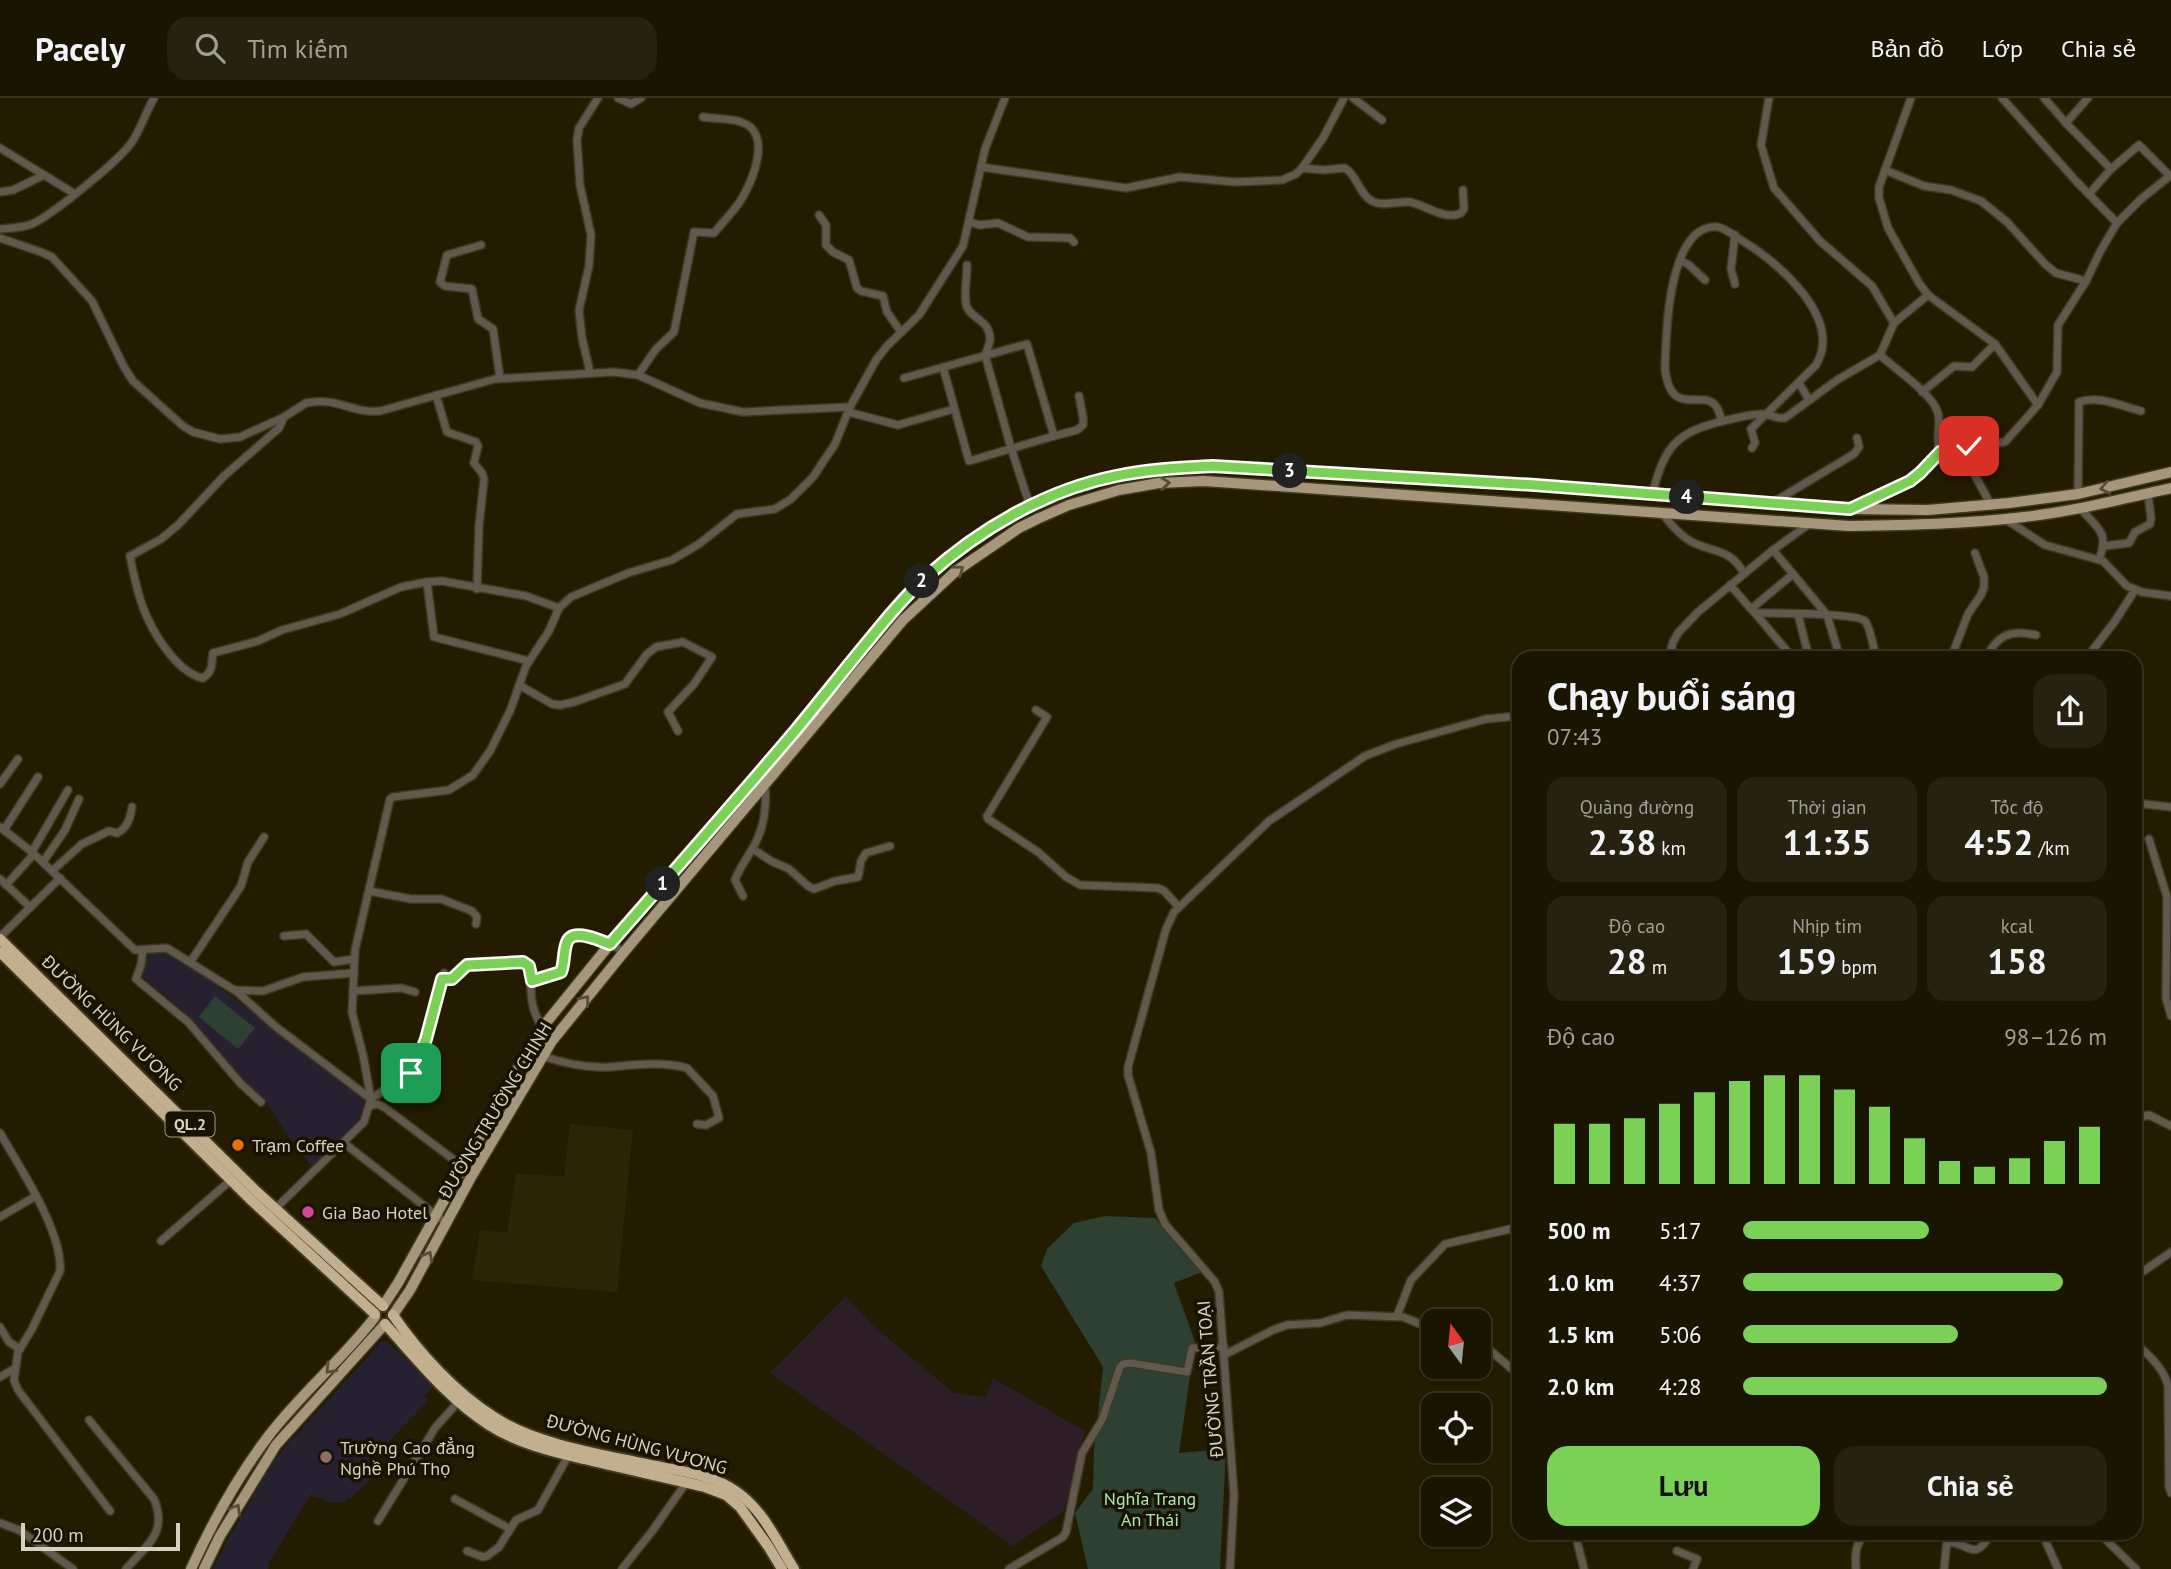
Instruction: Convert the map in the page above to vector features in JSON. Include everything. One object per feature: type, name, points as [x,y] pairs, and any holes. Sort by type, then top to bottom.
[{"type":"highway","name":"ĐƯỜNG HÙNG VƯƠNG","points":[[0,938],[377,1312]]},
{"type":"highway","name":"ĐƯỜNG HÙNG VƯƠNG","points":[[0,952],[278,1226],[377,1312]]},
{"type":"highway","name":"QL.2","points":[[390,1308],[390,1318],[379,1322],[377,1312],[390,1308]]},
{"type":"highway","name":"ĐƯỜNG HÙNG VƯƠNG","points":[[390,1318],[426,1369],[489,1425],[521,1441],[568,1455],[723,1484],[748,1501],[777,1540],[794,1569]]},
{"type":"highway","name":"ĐƯỜNG HÙNG VƯƠNG","points":[[390,1318],[432,1364],[494,1418],[524,1432],[689,1478],[720,1492],[740,1507],[782,1569]]},
{"type":"main road","name":"ĐƯỜNG TRƯỜNG CHINH","points":[[191,1569],[210,1528],[267,1437],[351,1347],[398,1283],[541,1029],[894,610],[925,578],[979,536],[1030,506],[1115,476],[1172,468],[1210,467],[1535,485],[1850,509],[1928,510],[2078,494],[2171,472]]},
{"type":"main road","points":[[1210,467],[1210,481]]},
{"type":"main road","points":[[2152,492],[2153,477]]},
{"type":"main road","name":"ĐƯỜNG TRƯỜNG CHINH","points":[[204,1569],[254,1476],[276,1445],[390,1318],[410,1290],[552,1041],[903,620],[936,588],[988,548],[1037,519],[1100,495],[1149,485],[1210,481],[1849,526],[1930,525],[2005,518],[2080,508],[2171,488]]},
{"type":"main road","points":[[1721,518],[1722,499]]},
{"type":"main road","points":[[979,536],[988,548]]},
{"type":"street","points":[[0,229],[22,227],[38,220],[75,194],[130,146],[154,98]]},
{"type":"street","points":[[590,372],[579,310],[589,266],[591,235],[580,185],[577,140],[579,128],[598,98]]},
{"type":"street","points":[[618,98],[631,104],[641,98]]},
{"type":"street","points":[[275,1209],[364,1122],[370,1102],[363,1055],[352,1012],[354,959],[390,799],[449,790],[470,777],[490,751],[510,711],[528,661],[549,631],[559,608],[571,597],[628,573],[659,565],[682,555],[737,514],[768,511],[782,505],[821,468],[876,360],[919,315],[962,246],[985,149],[1005,98]]},
{"type":"street","points":[[981,167],[1126,188],[1180,177],[1244,183],[1282,180],[1302,168],[1344,98]]},
{"type":"street","points":[[1353,98],[1382,120]]},
{"type":"street","points":[[1769,98],[1761,145],[1774,188],[1820,241],[1872,286],[1894,323]]},
{"type":"street","points":[[1911,98],[1878,194],[1888,228],[1928,295],[1995,344],[2038,405]]},
{"type":"street","points":[[2002,98],[2117,223]]},
{"type":"street","points":[[2044,98],[2112,169]]},
{"type":"street","points":[[2066,123],[2088,98]]},
{"type":"street","points":[[638,376],[656,349],[674,332],[694,232],[714,233],[739,203],[754,168],[759,142],[756,132],[743,122],[703,117]]},
{"type":"street","points":[[1850,509],[1910,481],[1940,452],[1952,447],[2002,443],[2008,440],[2038,405],[2057,372],[2058,325],[2086,281],[2117,223],[2170,176],[2139,145],[2089,194]]},
{"type":"street","points":[[0,148],[75,194]]},
{"type":"street","points":[[1302,168],[1345,168],[1374,202],[1408,202],[1452,216],[1461,214],[1464,209],[1463,190]]},
{"type":"street","points":[[1885,170],[1921,185],[1951,190],[1983,202],[2007,222],[2056,273],[2086,281]]},
{"type":"street","points":[[0,192],[13,190],[44,175]]},
{"type":"street","points":[[819,215],[826,225],[826,245],[849,260],[855,285],[859,290],[883,296],[887,312],[901,332]]},
{"type":"street","points":[[969,222],[981,225],[998,223],[1028,237],[1070,238],[1074,243]]},
{"type":"street","points":[[1722,422],[1712,402],[1687,400],[1672,392],[1665,369],[1673,287],[1680,260],[1695,235],[1717,227],[1735,235],[1786,272],[1799,287],[1813,311],[1822,335],[1822,353],[1816,365],[1751,429],[1755,443],[1752,448]]},
{"type":"street","points":[[1735,235],[1731,269],[1735,284]]},
{"type":"street","points":[[0,238],[47,254],[65,271],[92,301],[133,381],[183,426],[206,437],[230,439],[248,435],[306,403],[333,401],[372,412],[500,378],[590,372],[638,376],[700,403],[743,412],[849,410],[898,425],[954,409]]},
{"type":"street","points":[[481,245],[447,255],[440,282],[445,286],[471,289],[478,319],[493,329],[500,378]]},
{"type":"street","points":[[1680,260],[1705,280]]},
{"type":"street","points":[[967,265],[966,304],[970,312],[988,328],[991,340],[985,355],[1030,506]]},
{"type":"street","points":[[1652,495],[1662,462],[1682,436],[1722,422],[1765,414],[1778,419],[1785,418],[1837,380],[1880,355],[1894,323],[1928,295]]},
{"type":"street","points":[[904,378],[1027,344],[1054,436]]},
{"type":"street","points":[[1922,392],[1954,366],[1972,367],[1995,344]]},
{"type":"street","points":[[1880,355],[1922,392],[1938,411],[1937,441],[1940,452]]},
{"type":"street","points":[[943,367],[969,461],[1077,430],[1083,425],[1079,396]]},
{"type":"street","points":[[1799,383],[1809,400]]},
{"type":"street","points":[[436,396],[447,432],[476,442],[478,446],[474,463],[484,479],[477,589]]},
{"type":"street","points":[[2078,494],[2079,402],[2106,401],[2141,411]]},
{"type":"street","points":[[284,417],[279,428],[224,476],[172,530],[161,539],[130,555],[147,618],[176,661],[196,676],[204,677],[213,665],[213,653],[340,614],[401,587],[427,582],[442,581],[526,596],[559,608]]},
{"type":"street","points":[[1771,503],[1854,454],[1859,447],[1857,438]]},
{"type":"street","points":[[1969,446],[1972,470],[1991,505]]},
{"type":"street","points":[[2104,547],[2130,542],[2135,533],[2150,524],[2152,492]]},
{"type":"street","points":[[2080,508],[2103,536],[2104,547],[2099,559]]},
{"type":"street","points":[[1662,513],[1673,528],[1695,543],[1734,558],[1744,573]]},
{"type":"street","points":[[2005,518],[2042,544],[2099,559],[2123,583],[2135,590],[2171,596]]},
{"type":"street","points":[[1671,651],[1678,633],[1698,612],[1773,550],[1810,524]]},
{"type":"street","points":[[1773,550],[1827,615],[1838,651]]},
{"type":"street","points":[[1955,651],[1968,614],[1984,587],[1984,577],[1975,553]]},
{"type":"street","points":[[1753,611],[1793,574]]},
{"type":"street","points":[[427,582],[434,637],[528,661]]},
{"type":"street","points":[[1730,585],[1787,651]]},
{"type":"street","points":[[2092,651],[2135,590]]},
{"type":"street","points":[[1753,611],[1827,615],[1865,621],[1874,651]]},
{"type":"street","points":[[1767,627],[1774,613]]},
{"type":"street","points":[[1798,614],[1807,651]]},
{"type":"street","points":[[1990,651],[2007,634],[2020,632],[2036,635]]},
{"type":"street","points":[[519,685],[554,705],[574,702],[625,684],[647,654],[656,647],[683,642],[712,657],[694,684],[668,712],[678,731]]},
{"type":"street","points":[[1036,710],[1048,717],[987,816],[988,819],[1038,852],[1066,877],[1080,885],[1158,888],[1179,907]]},
{"type":"street","name":"ĐƯỜNG TRẦN TOẠI","points":[[1230,1569],[1234,1494],[1221,1302],[1215,1282],[1160,1214],[1154,1167],[1128,1075],[1166,929],[1174,912],[1269,821],[1365,756],[1396,744],[1486,719],[1512,717]]},
{"type":"street","points":[[0,784],[18,759]]},
{"type":"street","points":[[38,777],[1,828],[52,870],[133,948],[167,948],[191,961],[234,990],[370,1102],[384,1107],[462,1166]]},
{"type":"street","points":[[743,895],[736,883],[736,877],[753,849],[763,820],[765,786]]},
{"type":"street","points":[[30,907],[3,882],[33,853],[68,790]]},
{"type":"street","points":[[43,862],[65,830],[79,799]]},
{"type":"street","points":[[2142,804],[2171,807]]},
{"type":"street","points":[[52,870],[87,841],[109,831],[116,833],[124,829],[132,807]]},
{"type":"street","points":[[191,961],[241,887],[248,862],[264,837]]},
{"type":"street","points":[[2149,839],[2167,897],[2166,998],[2171,1016]]},
{"type":"street","points":[[753,849],[789,869],[814,889],[835,881],[856,878],[866,853],[890,846]]},
{"type":"street","points":[[0,938],[60,878]]},
{"type":"street","points":[[369,891],[418,900],[441,899],[472,911],[477,917],[477,924]]},
{"type":"street","points":[[284,936],[306,934],[334,962],[354,959]]},
{"type":"street","points":[[532,981],[561,972],[567,942],[572,936],[580,935],[610,944],[624,952]]},
{"type":"street","points":[[143,950],[136,979],[188,1022],[241,1084],[261,1102]]},
{"type":"street","points":[[370,1102],[414,1070],[426,1039],[443,976],[452,979],[467,965],[523,962],[529,966],[532,981],[531,1002],[541,1029],[552,1041]]},
{"type":"street","points":[[234,990],[263,990],[303,977],[354,974]]},
{"type":"street","points":[[353,991],[401,988],[415,992]]},
{"type":"street","points":[[542,1056],[567,1064],[606,1067],[643,1063],[687,1068],[713,1096],[719,1118],[706,1125],[696,1124]]},
{"type":"street","points":[[2142,1116],[2149,1115],[2171,1126]]},
{"type":"street","points":[[0,1133],[36,1196],[60,1252],[60,1271],[20,1349],[13,1380],[110,1511]]},
{"type":"street","points":[[344,1143],[446,1223]]},
{"type":"street","points":[[161,1241],[231,1180]]},
{"type":"street","points":[[0,1217],[36,1196]]},
{"type":"street","points":[[1397,1316],[1411,1280],[1445,1244],[1512,1229]]},
{"type":"street","points":[[2142,1272],[2171,1252]]},
{"type":"street","points":[[1009,1569],[1063,1537],[1066,1532],[1082,1453],[1102,1420],[1123,1364],[1187,1372],[1192,1348],[1224,1351],[1287,1325],[1320,1323],[1347,1315],[1397,1316],[1421,1324]]},
{"type":"street","points":[[1,1329],[9,1342],[20,1349]]},
{"type":"street","points":[[2142,1349],[2160,1366],[2167,1380],[2171,1493]]},
{"type":"street","points":[[1491,1351],[1512,1369]]},
{"type":"street","points":[[0,1377],[14,1369]]},
{"type":"street","points":[[378,1521],[436,1427],[459,1401]]},
{"type":"street","points":[[89,1420],[154,1499],[160,1518],[156,1533],[126,1569]]},
{"type":"street","points":[[467,1550],[483,1557],[499,1547],[516,1520],[539,1509],[568,1455]]},
{"type":"street","points":[[622,1569],[689,1478]]},
{"type":"street","points":[[455,1499],[510,1529]]},
{"type":"street","points":[[0,1523],[19,1530],[73,1569]]},
{"type":"street","points":[[1576,1540],[1584,1569]]},
{"type":"street","points":[[1856,1569],[1857,1545],[1861,1540]]},
{"type":"street","points":[[1944,1569],[1947,1542],[1975,1549],[1980,1548],[1986,1540]]},
{"type":"street","points":[[2045,1540],[2058,1569]]},
{"type":"street","points":[[2106,1540],[2137,1568]]},
{"type":"street","points":[[1677,1551],[1697,1559],[1693,1569]]},
{"type":"shaded area","points":[[149,952],[169,952],[183,960],[369,1101],[362,1122],[314,1169],[285,1132],[267,1103],[180,1008],[141,976]]},
{"type":"shaded area","points":[[570,1124],[633,1130],[617,1292],[472,1280],[480,1230],[507,1233],[516,1174],[564,1176]]},
{"type":"shaded area","points":[[846,1296],[872,1325],[954,1393],[986,1397],[993,1378],[1085,1431],[1064,1511],[1013,1546],[770,1373]]},
{"type":"shaded area","name":"Trường Cao đẳng Nghề Phú Thọ","points":[[382,1341],[388,1342],[434,1386],[424,1397],[428,1401],[362,1469],[371,1479],[345,1502],[326,1502],[311,1494],[270,1561],[268,1569],[213,1569],[270,1467]]},
{"type":"green space","points":[[215,996],[255,1028],[238,1049],[199,1017]]},
{"type":"green space","name":"Nghĩa Trang An Thái","points":[[1104,1216],[1155,1218],[1202,1272],[1174,1283],[1195,1342],[1179,1453],[1226,1449],[1220,1569],[1088,1569],[1075,1513],[1093,1489],[1094,1450],[1103,1367],[1041,1266],[1047,1249],[1074,1223]]},
{"type":"place","name":"Trạm Coffee","points":[[238,1145]]},
{"type":"place","name":"Gia Bao Hotel","points":[[308,1212]]},
{"type":"place","name":"Trường Cao đẳng Nghề Phú Thọ","points":[[326,1457]]},
{"type":"route","points":[[411,1073],[426,1039],[442,979],[454,978],[467,965],[523,962],[529,966],[532,981],[561,972],[567,942],[572,936],[580,935],[610,944],[748,786],[894,610],[925,578],[958,551],[1012,515],[1064,492],[1115,476],[1172,468],[1212,466],[1535,485],[1850,509],[1910,481],[1940,452],[1952,447],[1969,446]]}]
